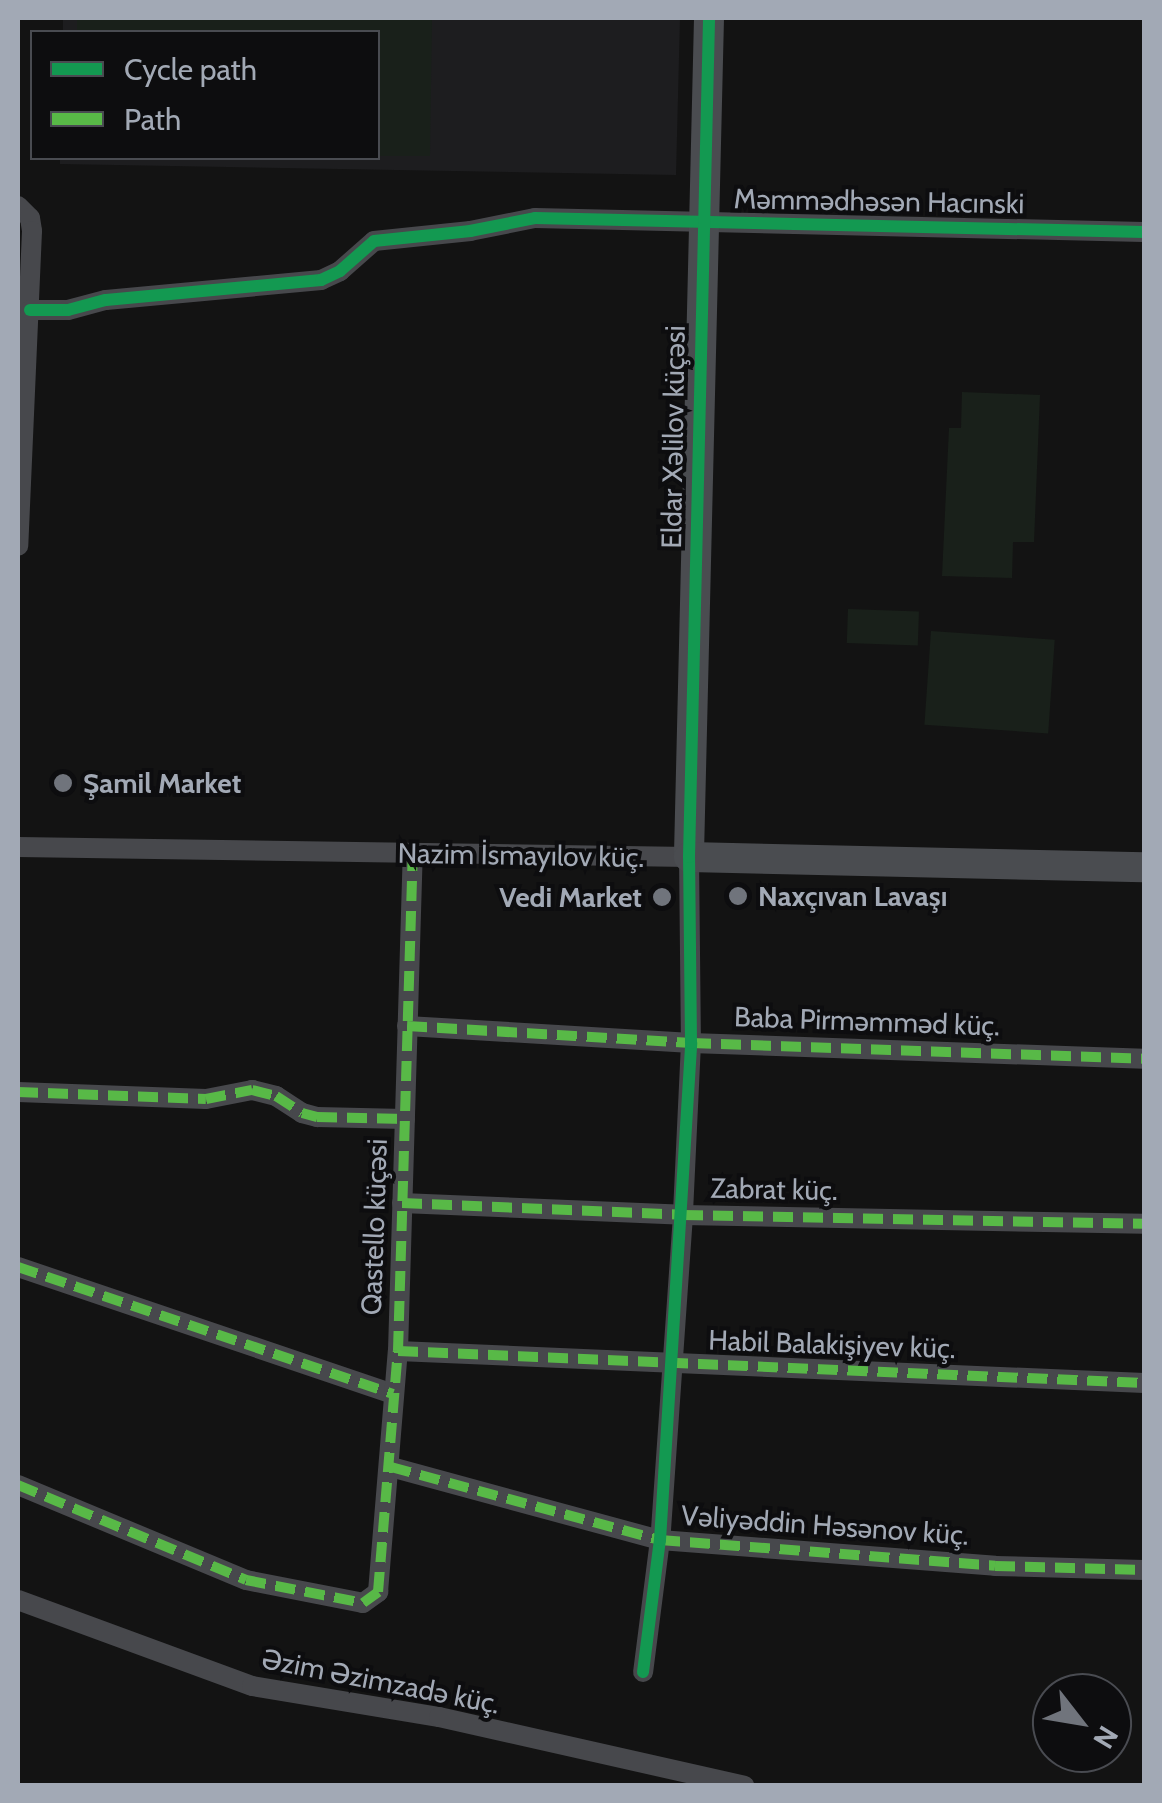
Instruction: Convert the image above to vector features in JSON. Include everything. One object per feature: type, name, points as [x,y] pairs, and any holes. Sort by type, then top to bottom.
[{"type":"street","name":"Eldar Xəlilov küçəsi","points":[[690,858],[709,18]]},
{"type":"street","points":[[18,206],[30,218],[32,231],[18,546]]},
{"type":"street","name":"Məmmədhəsən Hacınski","points":[[30,310],[68,310],[125,298],[321,280],[340,271],[374,241],[470,232],[534,218],[1144,232]]},
{"type":"street","name":"Nazim İsmayılov küç.","points":[[18,848],[1144,868]]},
{"type":"street","name":"Qastello küçəsi","points":[[18,1485],[246,1580],[302,1594],[363,1602],[372,1599],[381,1582],[398,1351],[413,853]]},
{"type":"street","points":[[644,1672],[660,1540],[683,1215],[691,1042],[690,858]]},
{"type":"street","name":"Baba Pirməmməd küç.","points":[[407,1026],[691,1042],[1144,1059]]},
{"type":"street","points":[[18,1092],[206,1099],[252,1090],[276,1096],[302,1114],[316,1117],[404,1119]]},
{"type":"street","name":"Zabrat küç.","points":[[402,1203],[683,1215],[1144,1224]]},
{"type":"street","points":[[18,1268],[393,1394]]},
{"type":"street","name":"Habil Balakişiyev küç.","points":[[398,1351],[672,1366],[1144,1383]]},
{"type":"street","name":"Vəliyəddin Həsənov küç.","points":[[391,1467],[660,1540],[995,1566],[1144,1570]]},
{"type":"street","name":"Əzim Əzimzadə küç.","points":[[18,1600],[252,1686],[439,1716],[744,1786]]},
{"type":"shaded area","points":[[63,18],[680,18],[676,175],[60,164],[60,160],[380,160],[380,30],[63,30]]},
{"type":"shaded area","points":[[77,18],[432,18],[430,156],[380,156],[380,30],[77,30]]},
{"type":"shaded area","points":[[962,392],[1040,395],[1034,542],[1013,542],[1012,578],[942,576],[949,428],[961,428]]},
{"type":"shaded area","points":[[848,609],[919,611],[918,645],[847,643]]},
{"type":"shaded area","points":[[931,631],[1055,640],[1048,733],[924,725]]},
{"type":"marked path","points":[[18,1485],[246,1580],[363,1603],[378,1592],[398,1351],[413,853]]},
{"type":"marked path","points":[[407,1026],[691,1043],[1144,1059]]},
{"type":"marked path","points":[[18,1092],[206,1099],[252,1090],[276,1096],[302,1113],[317,1117],[405,1119]]},
{"type":"marked path","points":[[402,1203],[683,1215],[1144,1224]]},
{"type":"marked path","points":[[18,1267],[393,1394]]},
{"type":"marked path","points":[[398,1351],[1144,1383]]},
{"type":"marked path","points":[[391,1467],[660,1540],[995,1566],[1144,1570]]},
{"type":"cycle path","points":[[643,1672],[660,1540],[691,1043],[689,857],[709,18]]},
{"type":"cycle path","points":[[30,310],[68,310],[106,300],[321,280],[340,271],[374,241],[470,231],[535,218],[1144,232]]},
{"type":"place","name":"Şamil Market","points":[[63,783]]},
{"type":"place","name":"Naxçıvan Lavaşı","points":[[738,896]]},
{"type":"place","name":"Vedi Market","points":[[662,897]]}]
